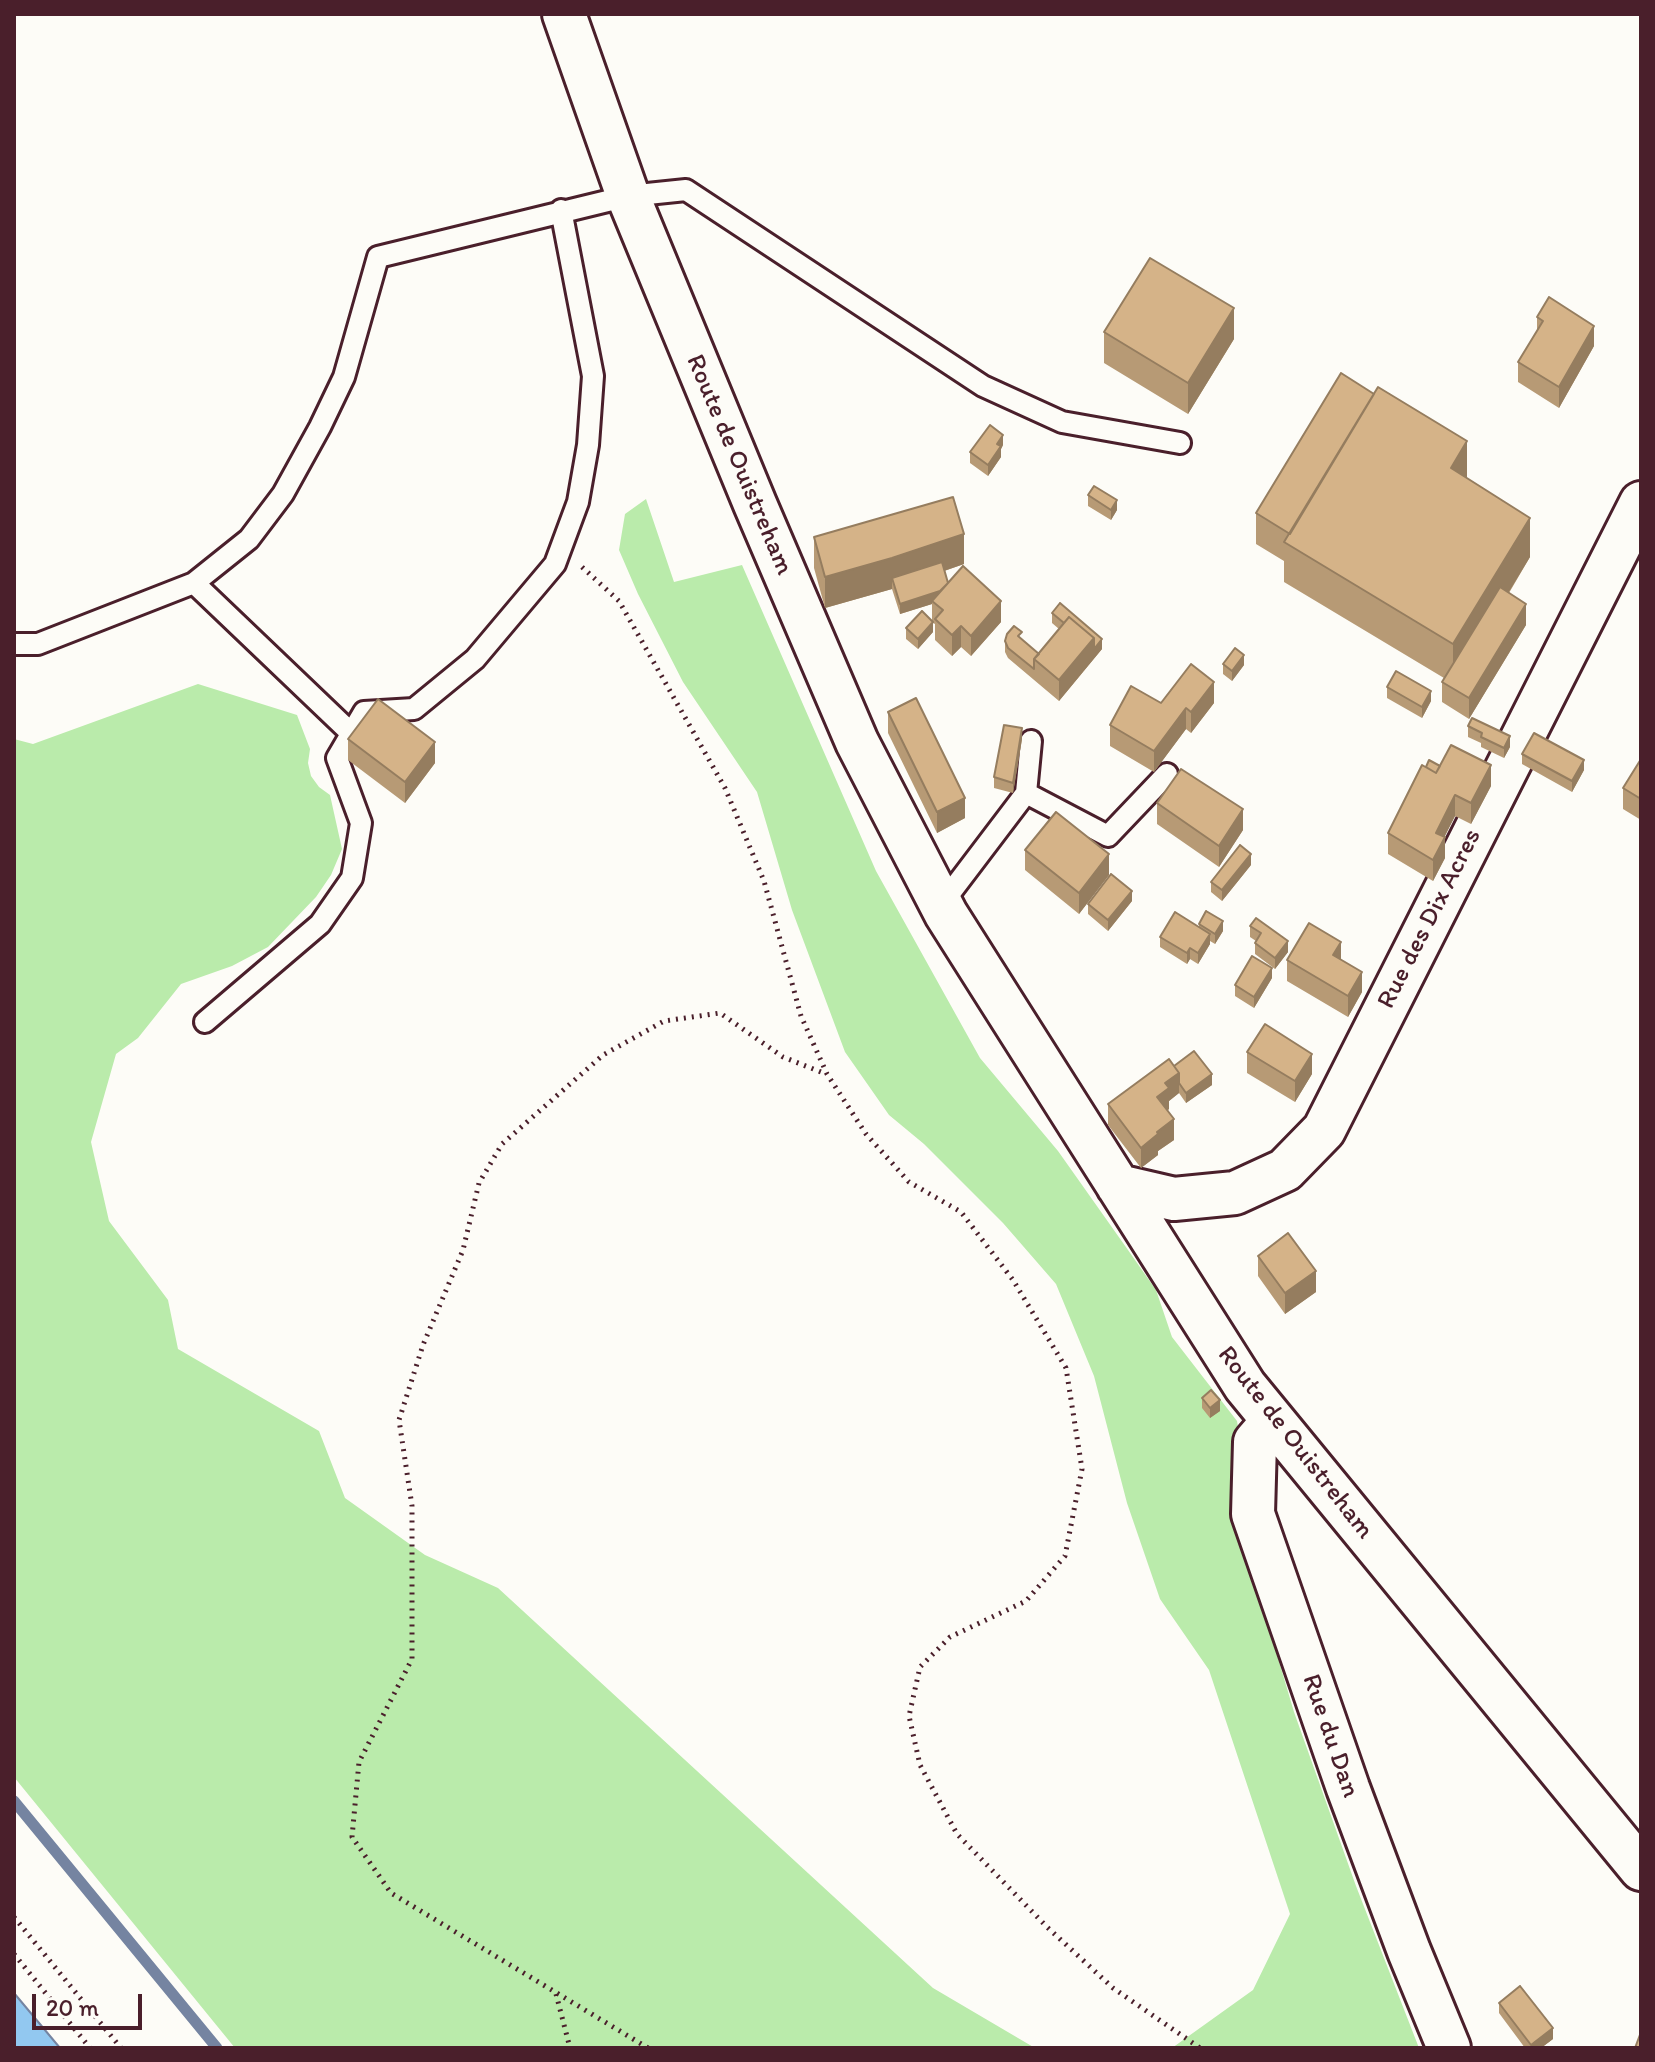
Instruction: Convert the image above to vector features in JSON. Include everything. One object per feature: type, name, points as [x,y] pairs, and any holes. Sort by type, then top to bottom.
[{"type":"street","name":"Route de Ouistreham","points":[[564,14],[628,196],[755,504],[857,742],[941,905],[1245,1386],[1641,1869]]},
{"type":"street","name":"Rue des Dix Acres","points":[[1118,1186],[1174,1199],[1235,1193],[1285,1170],[1324,1130],[1641,503]]},
{"type":"street","name":"Rue du Dan","points":[[1273,1421],[1255,1442],[1253,1514],[1348,1788],[1449,2048]]},
{"type":"lane","points":[[14,644],[38,644],[194,583],[249,539],[290,480],[344,377],[378,257],[628,196],[686,190],[983,386],[1062,422],[1180,443]]},
{"type":"lane","points":[[205,1022],[320,924],[352,878],[361,823],[337,758],[364,712],[414,709],[475,659],[555,564],[578,502],[588,445],[593,376],[561,210]]},
{"type":"lane","points":[[194,583],[351,733]]},
{"type":"lane","points":[[941,905],[1026,793],[1031,741]]},
{"type":"lane","points":[[1026,793],[1108,836],[1167,774]]},
{"type":"path","points":[[561,547],[619,601],[725,788],[764,881],[801,1016],[827,1074],[866,1134],[909,1182],[961,1212],[1013,1280],[1066,1368],[1082,1469],[1065,1556],[1026,1601],[950,1637],[920,1667],[909,1716],[920,1765],[957,1834],[1047,1927],[1113,1988],[1200,2048]]},
{"type":"path","points":[[648,2048],[391,1893],[352,1837],[359,1762],[412,1659],[412,1506],[399,1420],[423,1345],[463,1250],[479,1183],[502,1144],[603,1055],[664,1021],[720,1013],[783,1057],[827,1074]]},
{"type":"path","points":[[14,1917],[121,2048]]},
{"type":"path","points":[[14,1954],[90,2048]]},
{"type":"path","points":[[556,1993],[570,2048]]},
{"type":"green space","points":[[646,499],[674,582],[742,565],[876,871],[980,1058],[1058,1151],[1156,1290],[1172,1337],[1237,1421],[1240,1439],[1237,1520],[1294,1712],[1356,1886],[1419,2048],[1172,2048],[1253,1990],[1290,1914],[1209,1670],[1160,1599],[1127,1503],[1094,1376],[1056,1284],[1003,1223],[924,1144],[889,1115],[845,1052],[792,910],[757,792],[683,682],[619,550],[625,514]]},
{"type":"green space","points":[[198,684],[297,715],[310,749],[308,763],[311,776],[330,795],[342,849],[331,875],[316,897],[268,947],[232,966],[181,984],[138,1038],[116,1054],[91,1142],[109,1221],[168,1300],[178,1349],[319,1431],[345,1498],[425,1555],[498,1588],[933,1988],[1035,2048],[235,2048],[14,1777],[14,739],[33,744]]},
{"type":"water","points":[[14,1993],[60,2048],[14,2048]]},
{"type":"building","points":[[1150,258],[1234,308],[1188,383],[1104,332]]},
{"type":"building","points":[[1549,297],[1594,326],[1559,387],[1518,362],[1543,321],[1537,317]]},
{"type":"building","points":[[1341,373],[1374,394],[1290,534],[1256,513]]},
{"type":"building","points":[[1378,387],[1467,441],[1451,468],[1530,518],[1453,644],[1284,542]]},
{"type":"building","points":[[990,425],[1003,435],[997,444],[1001,446],[988,465],[970,452]]},
{"type":"building","points":[[1094,486],[1117,500],[1111,510],[1088,495]]},
{"type":"building","points":[[953,497],[964,534],[825,577],[814,537]]},
{"type":"building","points":[[942,562],[948,583],[940,591],[900,604],[892,578]]},
{"type":"building","points":[[963,566],[1001,601],[971,636],[961,626],[952,635],[935,619],[943,610],[932,601]]},
{"type":"building","points":[[1500,587],[1526,604],[1469,698],[1442,682]]},
{"type":"building","points":[[1060,603],[1102,639],[1094,649],[1094,638],[1069,617],[1064,623],[1052,613]]},
{"type":"building","points":[[922,611],[933,622],[918,639],[906,628]]},
{"type":"building","points":[[1069,617],[1094,638],[1059,680],[1034,659]]},
{"type":"building","points":[[1014,626],[1022,632],[1018,636],[1039,654],[1034,659],[1034,669],[1008,648],[1005,641]]},
{"type":"building","points":[[1235,648],[1244,655],[1232,671],[1223,664]]},
{"type":"building","points":[[1191,664],[1214,682],[1191,712],[1186,708],[1154,751],[1110,725],[1131,686],[1161,703]]},
{"type":"building","points":[[1396,671],[1431,691],[1422,707],[1387,687]]},
{"type":"building","points":[[916,698],[965,798],[937,812],[888,712]]},
{"type":"building","points":[[378,699],[435,742],[405,782],[348,739]]},
{"type":"building","points":[[1472,718],[1510,736],[1504,748],[1481,737],[1482,733],[1468,726]]},
{"type":"building","points":[[1004,725],[1022,728],[1013,783],[994,777]]},
{"type":"building","points":[[1534,733],[1584,760],[1572,781],[1522,754]]},
{"type":"building","points":[[1451,745],[1491,765],[1471,803],[1455,795],[1436,833],[1445,837],[1433,860],[1388,833],[1422,765],[1436,773]]},
{"type":"building","points":[[1641,759],[1641,799],[1623,788]]},
{"type":"building","points":[[1429,760],[1440,766],[1436,773],[1426,767]]},
{"type":"building","points":[[1181,769],[1243,809],[1219,846],[1157,803]]},
{"type":"building","points":[[1056,812],[1109,854],[1079,893],[1025,850]]},
{"type":"building","points":[[1240,845],[1251,854],[1222,890],[1211,882]]},
{"type":"building","points":[[1111,874],[1132,891],[1108,920],[1088,904]]},
{"type":"building","points":[[1206,911],[1223,921],[1215,934],[1199,924]]},
{"type":"building","points":[[1175,912],[1210,934],[1198,953],[1190,948],[1187,953],[1160,937]]},
{"type":"building","points":[[1256,918],[1288,941],[1275,958],[1255,943],[1261,933],[1250,926]]},
{"type":"building","points":[[1309,923],[1341,942],[1333,955],[1362,972],[1348,996],[1287,960]]},
{"type":"building","points":[[1252,956],[1272,968],[1254,997],[1235,985]]},
{"type":"building","points":[[1265,1024],[1312,1054],[1295,1081],[1247,1052]]},
{"type":"building","points":[[1194,1051],[1212,1074],[1186,1093],[1174,1066]]},
{"type":"building","points":[[1169,1059],[1179,1073],[1165,1083],[1169,1088],[1157,1097],[1174,1119],[1141,1148],[1108,1104]]},
{"type":"building","points":[[1288,1233],[1316,1271],[1285,1293],[1258,1256]]},
{"type":"building","points":[[1211,1390],[1220,1400],[1210,1408],[1202,1398]]},
{"type":"building","points":[[1520,1986],[1553,2028],[1531,2045],[1499,2003]]},
{"type":"building","points":[[1641,2032],[1641,2048],[1635,2048]]},
{"type":"waterway","points":[[14,1801],[217,2048]]}]
